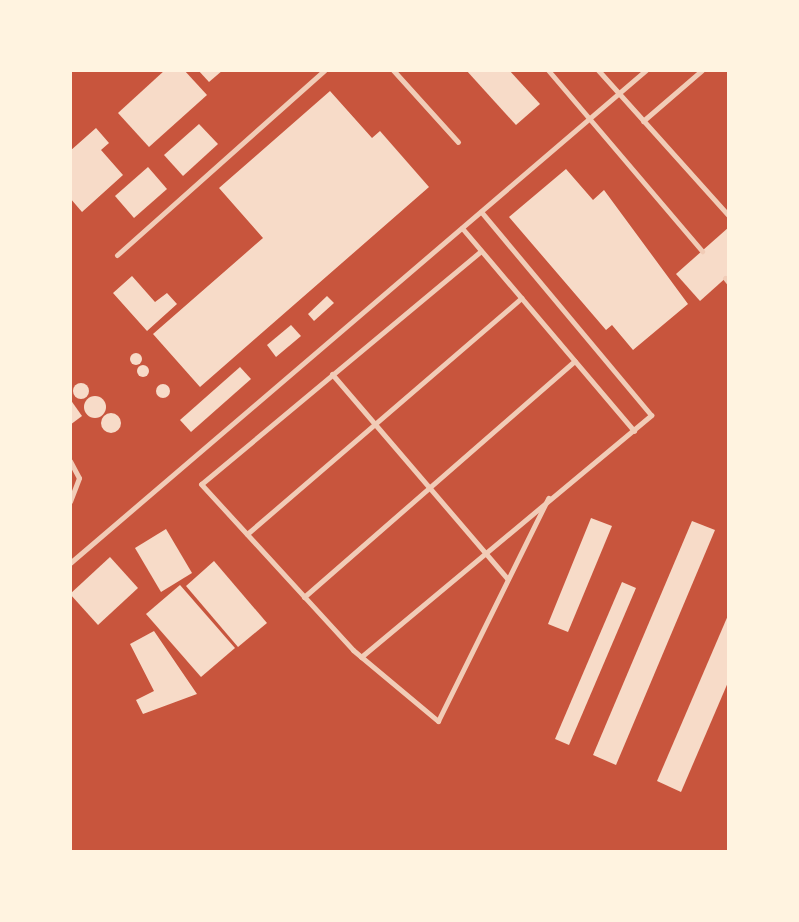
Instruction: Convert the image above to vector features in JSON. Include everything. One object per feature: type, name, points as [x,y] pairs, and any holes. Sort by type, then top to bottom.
[{"type":"lane","points":[[117,255],[325,70]]},
{"type":"lane","points":[[393,70],[458,142]]},
{"type":"lane","points":[[548,70],[702,251]]},
{"type":"lane","points":[[598,70],[729,216]]},
{"type":"lane","points":[[70,563],[591,121],[646,70]]},
{"type":"lane","points":[[643,121],[702,70]]},
{"type":"lane","points":[[361,657],[548,498],[634,431],[650,412],[481,212]]},
{"type":"lane","points":[[462,228],[634,431]]},
{"type":"lane","points":[[481,251],[201,484],[361,657],[438,721],[548,498]]},
{"type":"lane","points":[[247,534],[521,298]]},
{"type":"lane","points":[[304,597],[575,361]]},
{"type":"lane","points":[[332,374],[508,579]]},
{"type":"lane","points":[[70,461],[79,478],[70,501]]},
{"type":"building","points":[[165,70],[184,70],[207,95],[149,147],[118,113]]},
{"type":"building","points":[[198,70],[223,70],[209,82]]},
{"type":"building","points":[[466,70],[509,70],[540,104],[516,125]]},
{"type":"building","points":[[330,91],[372,138],[380,131],[429,187],[200,387],[153,334],[263,238],[219,188]]},
{"type":"building","points":[[199,124],[218,144],[183,176],[164,155]]},
{"type":"building","points":[[96,128],[109,143],[101,150],[123,175],[82,212],[70,198],[70,151]]},
{"type":"building","points":[[148,167],[167,189],[134,218],[115,196]]},
{"type":"building","points":[[566,169],[593,200],[604,190],[688,304],[633,350],[612,325],[606,330],[509,217]]},
{"type":"building","points":[[729,227],[729,275],[700,301],[676,274]]},
{"type":"building","points":[[132,276],[155,302],[167,293],[177,304],[147,331],[113,293]]},
{"type":"building","points":[[327,296],[334,303],[314,321],[308,314]]},
{"type":"building","points":[[291,325],[301,336],[276,357],[267,345]]},
{"type":"building","points":[[136,353],[142,359],[136,365],[130,359]]},
{"type":"building","points":[[143,365],[149,371],[143,377],[137,371]]},
{"type":"building","points":[[240,367],[251,379],[191,432],[180,420]]},
{"type":"building","points":[[81,383],[89,391],[81,399],[73,391]]},
{"type":"building","points":[[163,384],[170,391],[163,398],[156,391]]},
{"type":"building","points":[[95,396],[106,407],[95,418],[84,407]]},
{"type":"building","points":[[70,399],[82,416],[70,425]]},
{"type":"building","points":[[111,413],[118,416],[121,423],[118,430],[111,433],[104,430],[101,423],[104,416]]},
{"type":"building","points":[[591,518],[612,526],[568,632],[548,624]]},
{"type":"building","points":[[692,521],[715,530],[616,765],[593,755]]},
{"type":"building","points":[[166,529],[192,573],[161,592],[135,548]]},
{"type":"building","points":[[110,557],[138,588],[98,625],[70,594]]},
{"type":"building","points":[[214,561],[267,623],[238,647],[186,586]]},
{"type":"building","points":[[622,582],[636,588],[569,745],[555,739]]},
{"type":"building","points":[[180,585],[235,648],[201,677],[146,614]]},
{"type":"building","points":[[729,613],[729,680],[681,792],[657,781]]},
{"type":"building","points":[[154,631],[197,694],[143,714],[136,700],[154,691],[130,644]]}]
